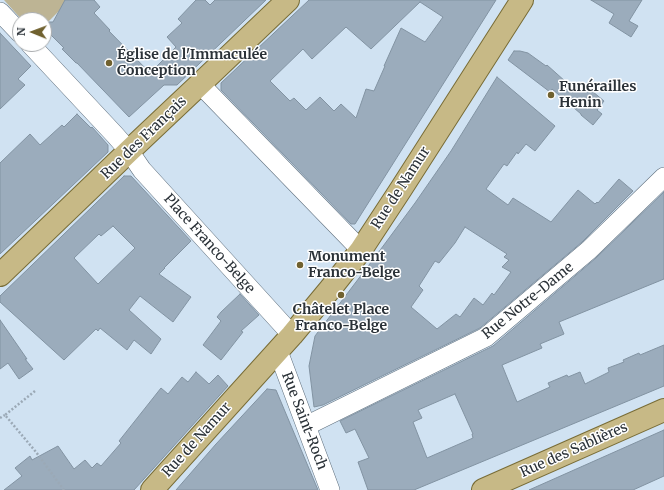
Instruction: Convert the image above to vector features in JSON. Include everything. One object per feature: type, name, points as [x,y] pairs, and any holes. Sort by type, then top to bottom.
[{"type":"main road","name":"Rue des Français","points":[[0,275],[288,0]]},
{"type":"main road","name":"Rue de Namur","points":[[152,490],[292,335],[361,250],[522,0]]},
{"type":"main road","name":"Rue des Sablières","points":[[483,490],[664,410]]},
{"type":"street","points":[[0,12],[12,25]]},
{"type":"street","name":"Place Franco-Belge","points":[[37,52],[115,135],[129,151],[142,170],[292,335]]},
{"type":"street","points":[[200,84],[361,250]]},
{"type":"street","name":"Rue Notre-Dame","points":[[306,426],[486,337],[589,250],[664,177]]},
{"type":"street","name":"Rue Saint-Roch","points":[[278,351],[330,490]]},
{"type":"path","points":[[0,418],[35,391]]},
{"type":"path","points":[[5,414],[64,490]]},
{"type":"shaded area","points":[[4,0],[84,0],[66,4],[52,18],[52,12],[15,12]]},
{"type":"building","points":[[65,0],[94,0],[100,7],[94,13],[110,30],[109,31],[150,73],[176,47],[167,37],[182,23],[178,19],[196,0],[205,0],[210,5],[215,0],[266,0],[177,85],[164,85],[129,117],[62,49],[64,48],[52,36],[53,22]]},
{"type":"building","points":[[309,0],[496,0],[355,224],[351,224],[221,90],[221,83]],"holes":[[[420,2],[443,17],[425,42],[401,28],[374,91],[366,89],[356,118],[341,104],[334,111],[320,97],[306,110],[294,98],[290,101],[270,81],[303,49],[312,59],[346,27],[371,49]]]},
{"type":"building","points":[[591,0],[642,0],[629,21],[638,26],[631,37],[609,23],[614,14]]},
{"type":"building","points":[[0,33],[12,46],[12,52],[18,52],[31,66],[18,79],[25,85],[0,109]]},
{"type":"building","points":[[514,51],[528,53],[546,66],[547,65],[575,90],[581,82],[604,101],[597,110],[602,114],[593,125],[552,89],[550,92],[508,60]]},
{"type":"building","points":[[497,77],[555,126],[535,151],[526,144],[518,154],[517,152],[507,166],[504,164],[486,189],[508,205],[513,198],[551,222],[578,190],[595,204],[597,202],[598,203],[619,179],[633,191],[582,242],[480,328],[323,405],[314,407],[309,366],[315,336],[415,203],[451,151]],"holes":[[[465,227],[507,254],[504,257],[509,260],[502,267],[511,272],[494,295],[492,293],[483,305],[474,298],[460,317],[456,314],[437,329],[411,307],[423,290],[419,286],[435,261],[439,263],[455,243]]]},
{"type":"building","points":[[77,114],[91,128],[92,127],[108,145],[108,152],[0,254],[0,163],[30,134],[40,145],[62,125],[64,127]]},
{"type":"building","points":[[124,176],[131,176],[191,241],[159,274],[191,297],[173,322],[140,296],[129,310],[161,339],[151,354],[134,340],[127,350],[100,328],[98,331],[96,329],[64,360],[0,302],[0,296]],"holes":[[[113,226],[135,248],[98,284],[74,258],[99,234],[101,236]]]},
{"type":"building","points":[[664,192],[664,279],[559,322],[564,334],[540,344],[542,348],[502,365],[517,402],[550,387],[548,383],[567,375],[568,377],[580,372],[585,384],[609,372],[608,368],[624,362],[623,360],[664,345],[664,386],[414,490],[368,490],[358,462],[369,458],[355,429],[346,433],[340,421],[493,346],[596,258]],"holes":[[[455,394],[473,434],[473,438],[427,458],[413,422],[422,418],[418,410]]]},
{"type":"building","points":[[240,294],[259,315],[241,331],[243,332],[221,360],[203,345],[221,321],[217,317]]},
{"type":"building","points":[[0,320],[33,369],[19,379],[8,363],[0,369]]},
{"type":"building","points":[[196,372],[209,384],[218,375],[228,386],[134,490],[4,490],[22,476],[15,468],[30,456],[32,460],[58,446],[74,469],[85,460],[92,468],[97,463],[101,466],[121,443],[119,441],[161,388],[168,394],[182,377],[188,382]]},
{"type":"building","points":[[267,389],[276,390],[318,490],[176,490],[216,444]]},
{"type":"building","points":[[664,430],[664,476],[633,490],[529,490]]},
{"type":"place","name":"Église de l'Immaculée Conception","points":[[109,63]]},
{"type":"place","name":"Funérailles Henin","points":[[551,95]]},
{"type":"place","name":"Monument Franco-Belge","points":[[300,265]]},
{"type":"place","name":"Châtelet Place Franco-Belge","points":[[341,295]]}]
